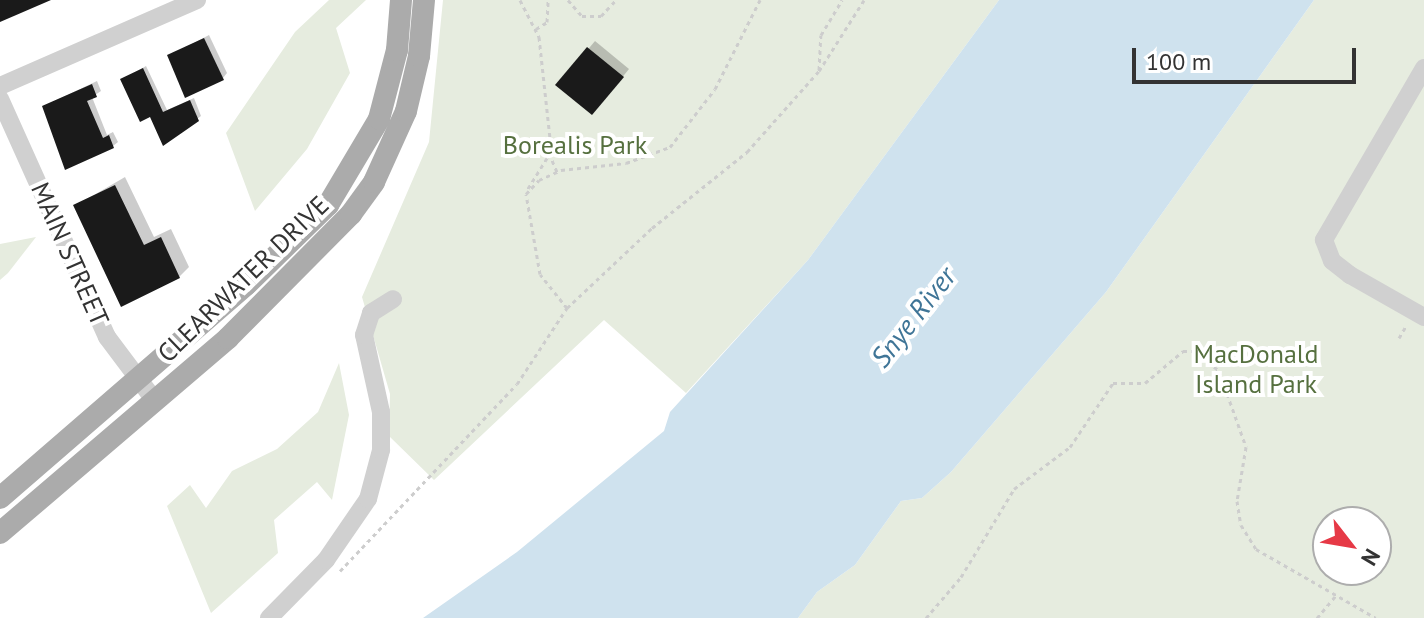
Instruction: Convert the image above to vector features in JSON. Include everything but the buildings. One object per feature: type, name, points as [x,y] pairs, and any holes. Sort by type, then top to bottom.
[{"type":"main road","name":"CLEARWATER DRIVE","points":[[0,498],[138,382],[298,239],[344,183],[386,99],[397,50],[401,0]]},
{"type":"main road","name":"CLEARWATER DRIVE","points":[[0,533],[278,292],[362,200],[406,111],[419,56],[424,0]]},
{"type":"street","points":[[0,86],[197,0]]},
{"type":"street","points":[[1424,68],[1324,240],[1332,261],[1424,317]]},
{"type":"street","name":"MAIN STREET","points":[[0,99],[107,337],[155,401]]},
{"type":"street","points":[[269,618],[326,560],[368,499],[381,450],[381,412],[364,335],[371,313],[393,299]]},
{"type":"path","points":[[520,0],[536,29],[548,152],[557,172]]},
{"type":"path","points":[[536,29],[547,22],[548,0]]},
{"type":"path","points":[[568,0],[582,16],[601,16],[616,0]]},
{"type":"path","points":[[526,194],[557,172],[626,163],[670,147],[715,89],[760,0]]},
{"type":"path","points":[[819,71],[821,35],[842,0]]},
{"type":"path","points":[[338,573],[505,398],[567,308],[652,228],[747,152],[819,71],[864,0]]},
{"type":"path","points":[[548,152],[526,194],[540,274],[567,308]]},
{"type":"path","points":[[926,618],[968,567],[1014,489],[1070,447],[1113,383],[1145,383],[1183,351],[1196,351],[1219,371],[1246,447],[1237,501],[1241,525],[1256,549],[1376,618]]},
{"type":"path","points":[[1317,618],[1336,595]]},
{"type":"green space","points":[[329,0],[366,0],[336,28],[350,73],[307,149],[255,211],[226,133],[295,32]]},
{"type":"green space","name":"Borealis Park","points":[[443,0],[999,0],[808,260],[686,393],[604,320],[434,480],[389,436],[390,394],[362,297],[429,142]]},
{"type":"green space","name":"MacDonald Island Park","points":[[1314,0],[1424,0],[1424,618],[798,618],[817,592],[855,565],[901,501],[922,498],[951,472],[1106,292]]},
{"type":"green space","points":[[36,237],[8,273],[0,280],[0,244]]},
{"type":"green space","points":[[339,363],[349,415],[332,500],[317,482],[274,520],[278,553],[211,613],[167,506],[190,485],[206,508],[232,471],[277,449],[318,412]]},
{"type":"water","name":"Snye River","points":[[999,0],[1314,0],[1106,292],[951,472],[922,498],[901,501],[855,565],[817,592],[798,618],[423,618],[517,552],[664,431],[670,412],[808,260]]}]
